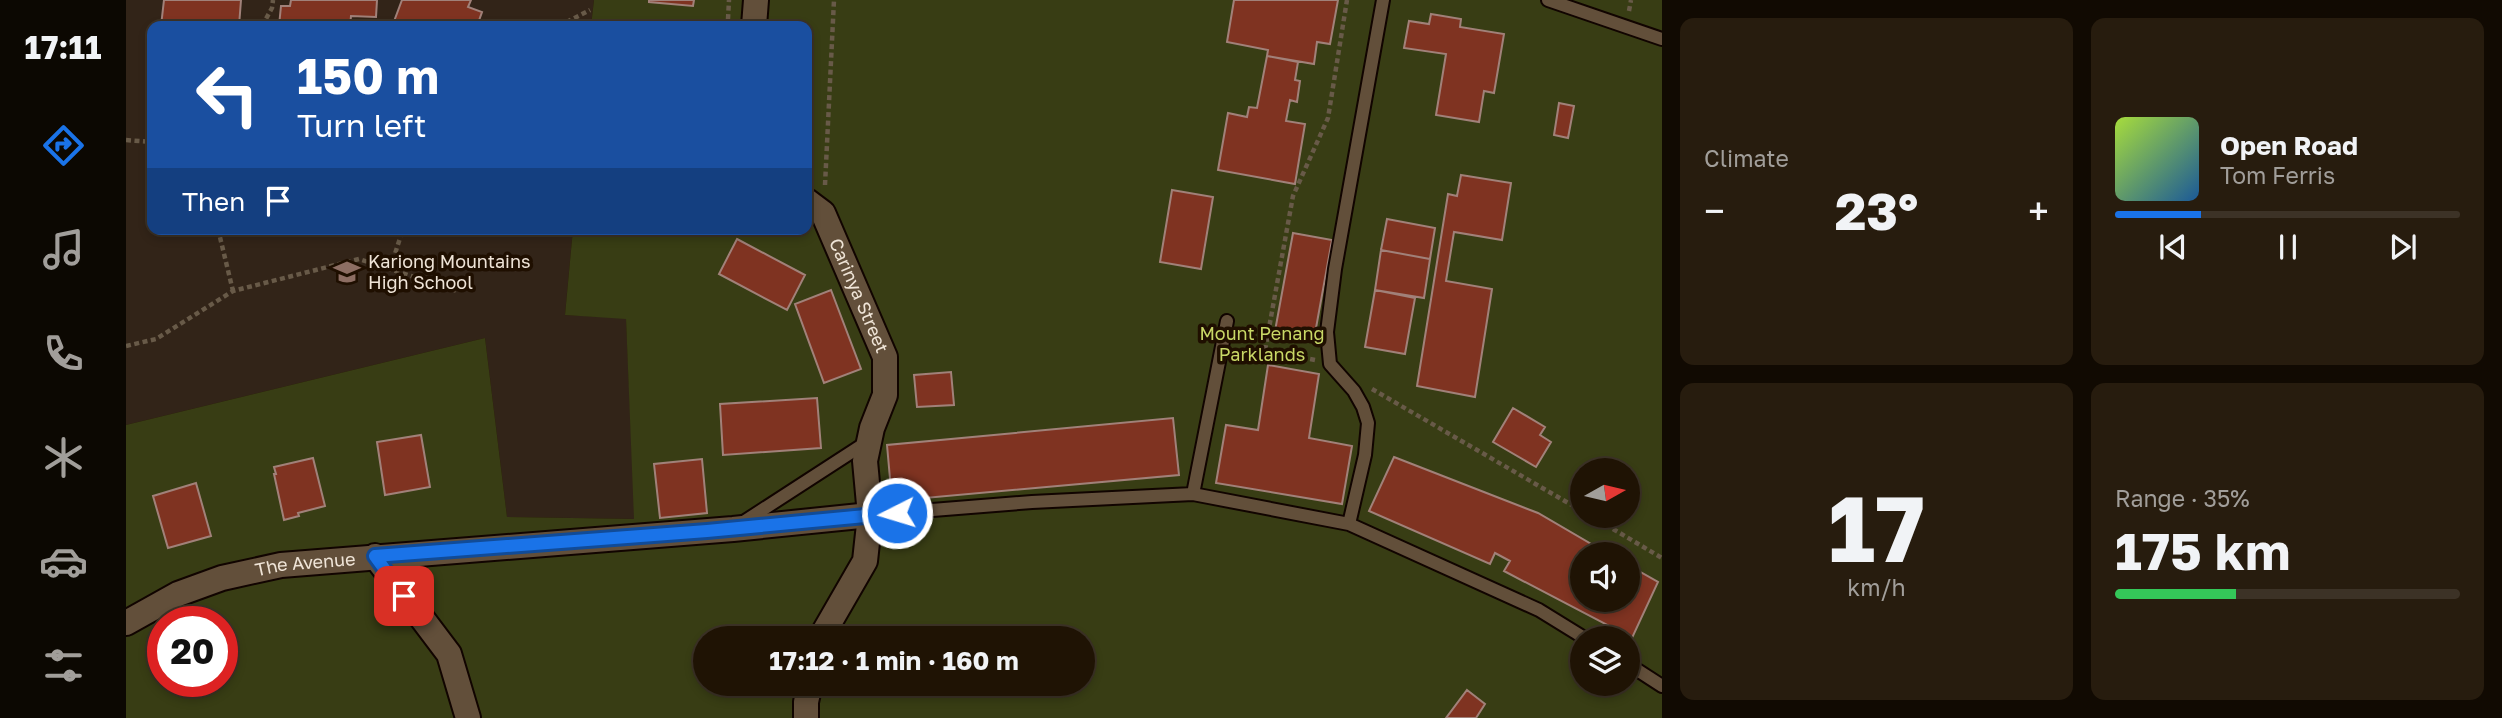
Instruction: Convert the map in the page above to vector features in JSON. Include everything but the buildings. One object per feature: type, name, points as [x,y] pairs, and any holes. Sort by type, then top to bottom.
[{"type":"street","points":[[754,21],[756,0]]},
{"type":"street","name":"Carinya Street","points":[[815,207],[885,357],[885,395],[872,428],[865,461],[870,515],[865,561],[828,626]]},
{"type":"street","name":"The Avenue","points":[[126,623],[178,594],[222,579],[281,565],[733,529],[870,515]]},
{"type":"street","points":[[375,556],[449,654],[468,718]]},
{"type":"street","points":[[806,718],[807,696]]},
{"type":"lane","points":[[1349,524],[1365,455],[1368,423],[1354,391],[1330,364],[1327,332],[1335,269],[1383,0]]},
{"type":"lane","points":[[1548,0],[1662,39]]},
{"type":"lane","points":[[1194,494],[1227,321]]},
{"type":"lane","points":[[733,529],[870,440]]},
{"type":"lane","points":[[870,515],[1032,502],[1194,494],[1349,524],[1539,610],[1570,629]]},
{"type":"lane","points":[[1640,672],[1662,686]]},
{"type":"path","points":[[265,21],[273,0]]},
{"type":"path","points":[[728,19],[729,0]]},
{"type":"path","points":[[815,207],[834,0]]},
{"type":"path","points":[[1330,364],[1265,350],[1293,196],[1328,118],[1347,0]]},
{"type":"path","points":[[569,21],[590,10]]},
{"type":"path","points":[[126,140],[147,142]]},
{"type":"path","points":[[219,235],[233,291]]},
{"type":"path","points":[[390,269],[401,235]]},
{"type":"path","points":[[126,346],[156,339],[233,291],[359,259],[457,291]]},
{"type":"path","points":[[1366,385],[1570,504]]},
{"type":"path","points":[[1611,528],[1662,558]]},
{"type":"shaded area","name":"Kariong Mountains High School","points":[[126,0],[594,0],[592,21],[147,21],[147,235],[572,235],[565,315],[626,318],[635,519],[507,517],[485,338],[126,425]]},
{"type":"green space","name":"Mount Penang Parklands","points":[[594,0],[1662,0],[1662,718],[126,718],[126,425],[485,338],[507,517],[634,519],[626,319],[565,315],[572,235],[812,235],[812,21],[592,21]]},
{"type":"place","name":"Kariong Mountains High School","points":[[347,272]]},
{"type":"route","points":[[404,596],[375,556],[707,531],[897,513]]}]
